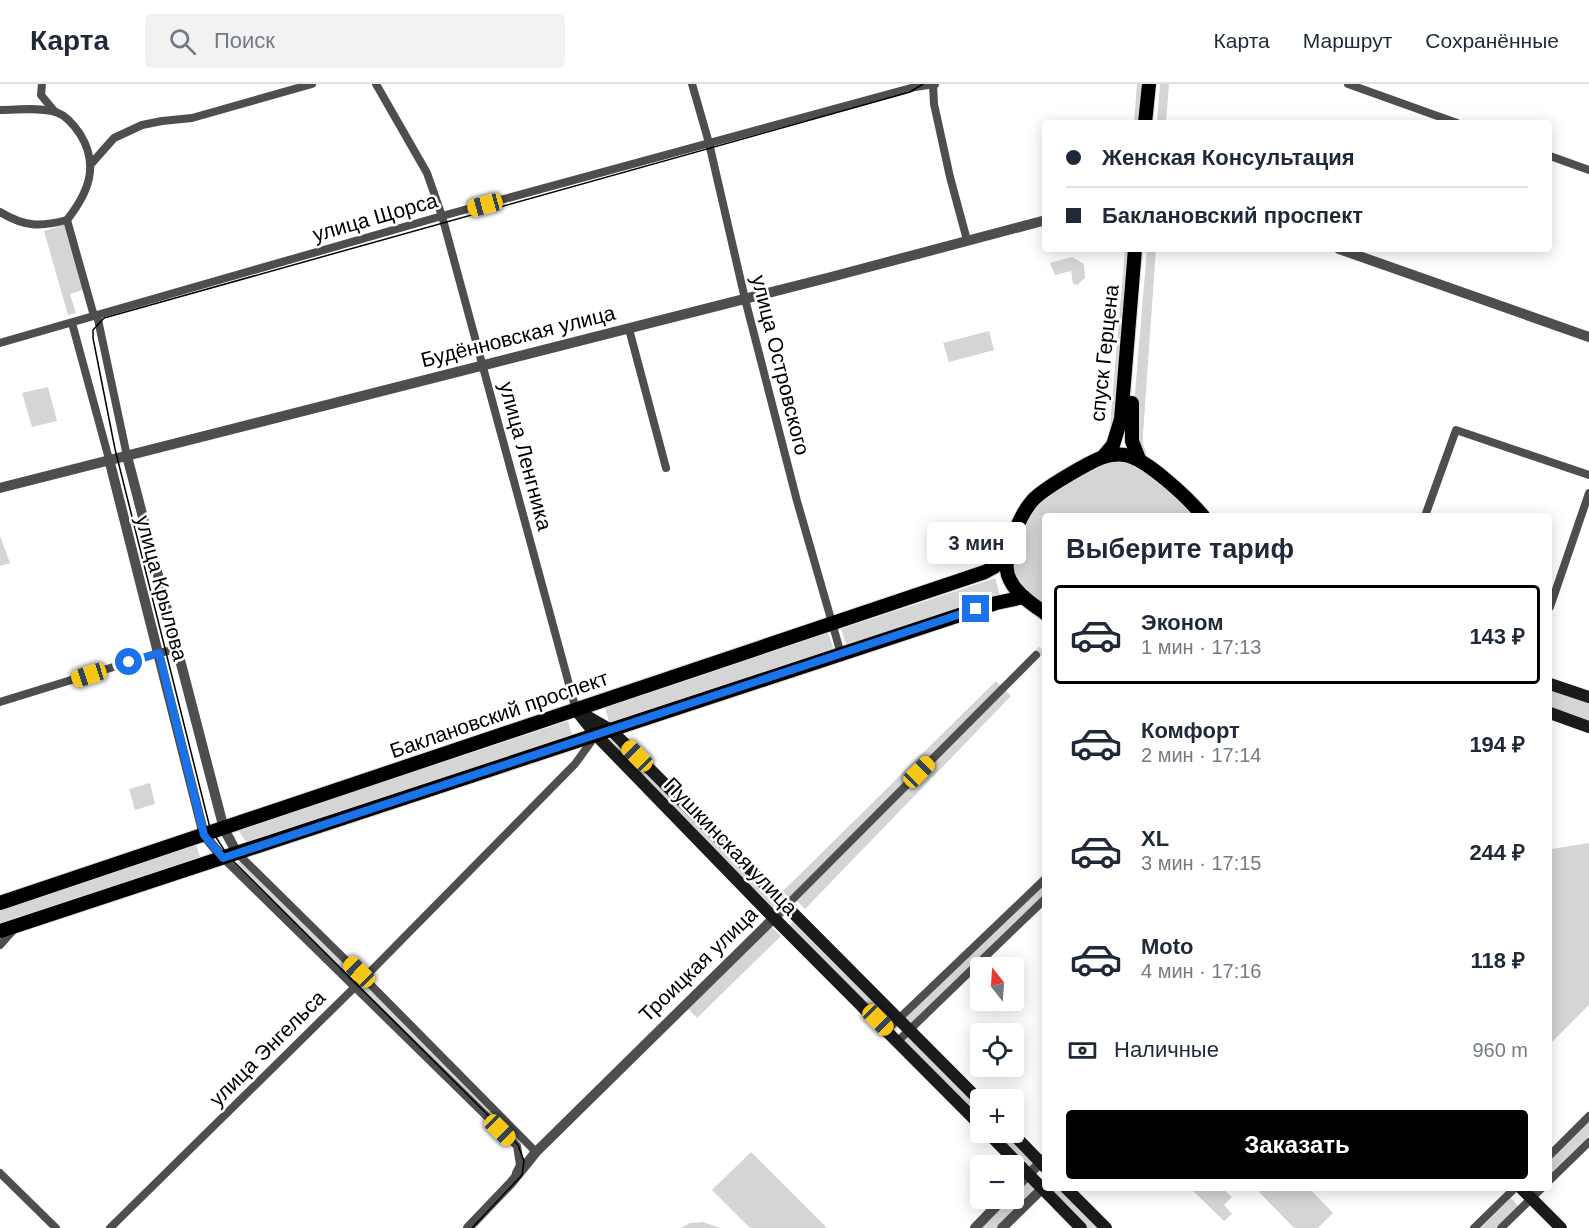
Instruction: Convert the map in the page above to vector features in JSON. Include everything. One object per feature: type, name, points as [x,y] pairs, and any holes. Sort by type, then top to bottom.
[{"type":"main road","points":[[1145,120],[1149,84]]},
{"type":"main road","points":[[1154,120],[1157,84]]},
{"type":"main road","name":"спуск Герцена","points":[[1103,457],[1113,445],[1121,419],[1135,252]]},
{"type":"main road","name":"спуск Герцена","points":[[1139,459],[1132,441],[1130,418],[1143,252]]},
{"type":"main road","points":[[1042,611],[1015,590],[1006,566],[1006,555],[1025,513],[1035,498],[1047,488],[1103,457],[1122,454],[1139,459],[1194,504],[1201,513]]},
{"type":"main road","name":"Баклановский проспект","points":[[0,903],[985,572],[1006,555]]},
{"type":"main road","points":[[0,931],[996,603],[1024,597]]},
{"type":"main road","points":[[1552,685],[1589,697]]},
{"type":"main road","name":"Пушкинская улица","points":[[576,710],[611,730],[970,1091]]},
{"type":"main road","name":"Пушкинская улица","points":[[576,710],[596,735],[774,918],[970,1115]]},
{"type":"main road","points":[[1552,714],[1589,727]]},
{"type":"main road","points":[[998,1143],[1028,1174],[1042,1184]]},
{"type":"main road","points":[[1023,1143],[1042,1160]]},
{"type":"main road","points":[[1048,1191],[1081,1228]]},
{"type":"main road","points":[[1069,1191],[1106,1228]]},
{"type":"main road","points":[[1534,1192],[1561,1228]]},
{"type":"main road","points":[[1534,1192],[1567,1228]]},
{"type":"street","points":[[42,84],[41,95],[55,112]]},
{"type":"street","points":[[91,165],[114,138],[142,125],[162,120],[192,118],[312,84]]},
{"type":"street","name":"улица Ленгника","points":[[376,84],[427,173],[442,216],[576,710]]},
{"type":"street","name":"улица Островского","points":[[693,84],[745,299],[831,624],[841,654]]},
{"type":"street","points":[[934,84],[934,104],[947,167],[967,240]]},
{"type":"street","name":"улица Щорса","points":[[0,343],[442,216],[915,87],[934,84]]},
{"type":"street","points":[[1348,84],[1449,120]]},
{"type":"street","points":[[0,110],[41,110],[55,112],[68,119],[83,139],[91,165],[91,176],[86,192],[67,220],[37,226],[14,220],[0,212]]},
{"type":"street","points":[[1552,157],[1589,170]]},
{"type":"street","name":"улица Крылова","points":[[67,220],[95,315],[127,456],[224,829],[237,853]]},
{"type":"street","name":"Будённовская улица","points":[[0,488],[629,329],[1042,221]]},
{"type":"street","points":[[1347,252],[1589,338]]},
{"type":"street","name":"улица Крылова","points":[[72,323],[109,459],[204,835],[223,858]]},
{"type":"street","points":[[629,329],[666,468]]},
{"type":"street","points":[[1426,513],[1455,430],[1589,475]]},
{"type":"street","points":[[1552,601],[1589,493]]},
{"type":"street","points":[[0,702],[177,649]]},
{"type":"street","name":"Троицкая улица","points":[[468,1228],[511,1183],[536,1152],[774,918],[1036,655]]},
{"type":"street","name":"улица Энгельса","points":[[110,1228],[364,978],[575,764],[596,735]]},
{"type":"street","points":[[237,853],[536,1152]]},
{"type":"street","points":[[223,858],[517,1146],[520,1165],[511,1183]]},
{"type":"street","points":[[887,1030],[1042,882]]},
{"type":"street","points":[[898,1041],[1042,902]]},
{"type":"street","points":[[0,945],[17,926]]},
{"type":"street","points":[[1552,1153],[1589,1116]]},
{"type":"street","points":[[1552,1178],[1589,1142]]},
{"type":"street","points":[[1024,1178],[1042,1164]]},
{"type":"street","points":[[0,1173],[56,1228]]},
{"type":"street","points":[[1002,1228],[1042,1188]]},
{"type":"street","points":[[1474,1228],[1512,1191]]},
{"type":"street","points":[[1501,1228],[1534,1192]]},
{"type":"street","points":[[975,1228],[993,1209]]},
{"type":"shaded area","points":[[1137,84],[1144,84],[1141,120],[1134,120]]},
{"type":"shaded area","points":[[1160,84],[1169,84],[1166,120],[1157,120]]},
{"type":"shaded area","points":[[64,225],[83,290],[70,294],[76,313],[68,315],[44,231]]},
{"type":"shaded area","points":[[1125,252],[1132,252],[1119,418],[1109,437]]},
{"type":"shaded area","points":[[1147,252],[1156,252],[1143,434],[1143,444],[1149,461],[1140,454],[1133,417]]},
{"type":"shaded area","points":[[1072,257],[1084,264],[1085,278],[1077,285],[1073,284],[1071,271],[1055,275],[1050,263]]},
{"type":"shaded area","points":[[989,331],[994,350],[949,362],[943,343]]},
{"type":"shaded area","points":[[48,387],[57,421],[32,427],[22,393]]},
{"type":"shaded area","points":[[1117,459],[1135,463],[1193,513],[1042,513],[1042,605],[1022,586],[1017,576],[1014,560],[1017,549],[1029,520],[1042,501],[1061,486],[1096,467]]},
{"type":"shaded area","points":[[0,536],[10,563],[0,566]]},
{"type":"shaded area","points":[[995,578],[1000,595],[847,646],[841,629]]},
{"type":"shaded area","points":[[828,633],[834,650],[610,725],[605,708]]},
{"type":"shaded area","points":[[996,681],[1001,686],[789,899],[782,892]]},
{"type":"shaded area","points":[[1005,690],[1011,696],[805,909],[796,900]]},
{"type":"shaded area","points":[[1552,690],[1589,703],[1589,724],[1552,712]]},
{"type":"shaded area","points":[[568,721],[573,738],[249,846],[238,830]]},
{"type":"shaded area","points":[[611,733],[778,902],[772,909],[604,739]]},
{"type":"shaded area","points":[[150,783],[155,804],[135,810],[129,789]]},
{"type":"shaded area","points":[[1589,843],[1589,1005],[1552,1042],[1552,849]]},
{"type":"shaded area","points":[[196,844],[201,860],[0,926],[0,908]]},
{"type":"shaded area","points":[[242,861],[355,972],[348,978],[233,864]]},
{"type":"shaded area","points":[[1042,885],[1042,898],[981,957],[970,957],[970,967],[911,1024],[905,1018]]},
{"type":"shaded area","points":[[795,919],[894,1019],[887,1026],[788,927]]},
{"type":"shaded area","points":[[770,925],[781,936],[697,1018],[687,1008]]},
{"type":"shaded area","points":[[364,981],[523,1142],[518,1146],[358,987]]},
{"type":"shaded area","points":[[909,1032],[970,1094],[970,1111],[901,1040]]},
{"type":"shaded area","points":[[1589,1121],[1589,1136],[1552,1172],[1552,1158]]},
{"type":"shaded area","points":[[1001,1143],[1018,1143],[1035,1161],[1027,1169],[1024,1166],[1024,1155],[1013,1155]]},
{"type":"shaded area","points":[[751,1152],[827,1228],[750,1228],[712,1190]]},
{"type":"shaded area","points":[[1026,1179],[1037,1190],[1024,1203],[1024,1181]]},
{"type":"shaded area","points":[[1051,1191],[1064,1191],[1100,1228],[1087,1228]]},
{"type":"shaded area","points":[[1193,1191],[1225,1191],[1232,1197],[1224,1205],[1232,1214],[1224,1221]]},
{"type":"shaded area","points":[[1312,1191],[1333,1213],[1318,1228],[1294,1228],[1259,1192]]},
{"type":"shaded area","points":[[1511,1198],[1518,1206],[1495,1228],[1480,1228]]},
{"type":"shaded area","points":[[996,1209],[1018,1209],[999,1228],[977,1228]]},
{"type":"shaded area","points":[[703,1222],[720,1228],[681,1228],[690,1223]]},
{"type":"tunnel","points":[[1036,655],[1042,650]]},
{"type":"tram line","points":[[472,1228],[522,1175],[524,1161],[518,1145],[228,856],[210,828],[115,449],[93,330],[104,318],[910,92],[923,84]]},
{"type":"route","points":[[129,662],[159,653],[204,835],[223,858],[976,609]]}]
